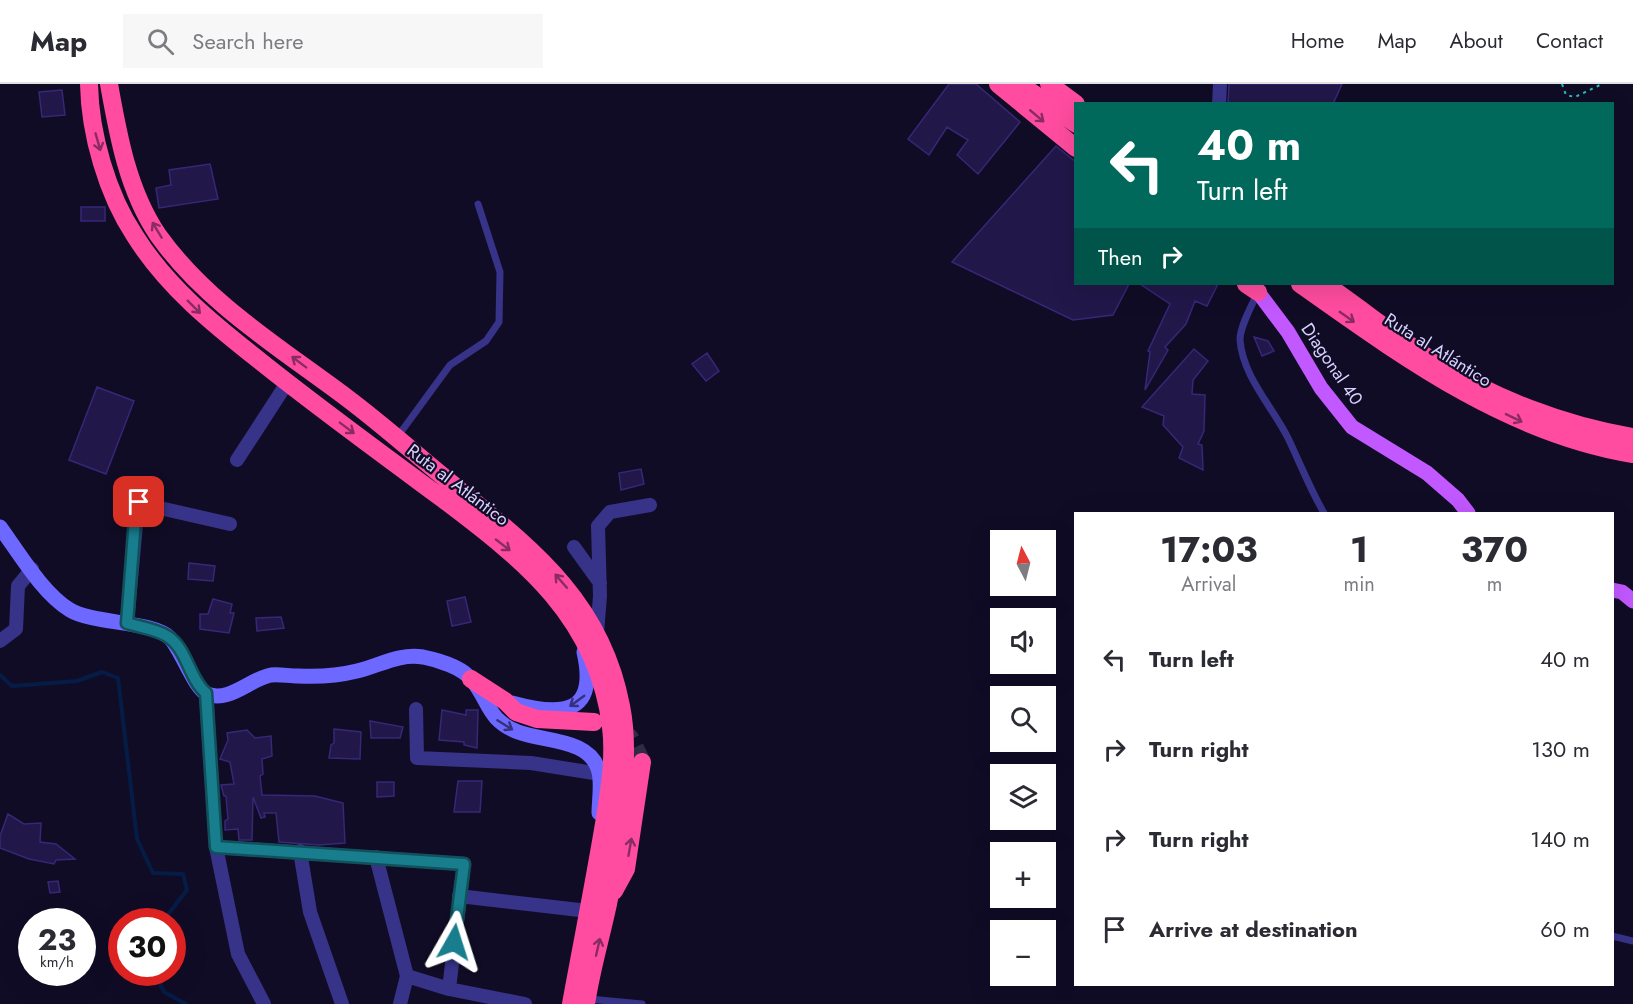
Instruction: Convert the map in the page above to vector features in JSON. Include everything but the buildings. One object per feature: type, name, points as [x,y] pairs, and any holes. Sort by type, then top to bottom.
[{"type":"highway","name":"Ruta al Atlántico","points":[[89,84],[95,133],[112,190],[133,235],[158,268],[198,312],[287,383],[519,557],[558,599],[577,628],[601,680],[611,728],[610,785],[588,911],[581,1002]]},
{"type":"highway","name":"Ruta al Atlántico","points":[[109,84],[117,133],[136,191],[164,242],[214,298],[398,436],[543,560],[567,587],[597,633],[613,672],[624,728],[623,787],[609,900],[581,1002]]},
{"type":"highway","points":[[998,84],[1074,146]]},
{"type":"highway","points":[[1020,84],[1074,123]]},
{"type":"highway","points":[[1049,84],[1074,103]]},
{"type":"highway","name":"Ruta al Atlántico","points":[[1301,285],[1461,392],[1534,428],[1633,454]]},
{"type":"highway","name":"Ruta al Atlántico","points":[[1326,285],[1434,361],[1483,387],[1563,421],[1633,436]]},
{"type":"highway","points":[[471,679],[505,701],[516,712],[537,719],[594,722]]},
{"type":"highway","points":[[609,900],[626,869],[642,762]]},
{"type":"main road","name":"Diagonal 40","points":[[1252,288],[1288,332],[1321,388],[1352,427],[1427,473],[1458,500],[1467,512]]},
{"type":"main road","points":[[0,527],[55,600],[71,611],[93,619],[127,623],[168,636],[190,668],[197,685],[206,693],[227,694],[272,675],[320,677],[357,671],[396,658],[422,657],[454,667],[471,679],[492,716],[505,726],[520,733],[568,743],[584,751],[596,764],[600,774],[598,861]]},
{"type":"main road","points":[[1614,591],[1633,600]]},
{"type":"main road","points":[[505,701],[530,708],[554,710],[572,707],[582,699],[589,681],[577,628]]},
{"type":"street","points":[[1219,102],[1220,84]]},
{"type":"street","points":[[237,460],[287,383]]},
{"type":"street","points":[[127,623],[138,503],[230,524]]},
{"type":"street","points":[[597,633],[600,583],[598,526],[610,512],[650,505]]},
{"type":"street","points":[[574,547],[600,583]]},
{"type":"street","points":[[0,641],[16,629],[18,586],[32,569]]},
{"type":"street","points":[[206,693],[216,847],[238,954],[264,1004]]},
{"type":"street","points":[[416,709],[417,758],[531,763],[600,774]]},
{"type":"street","points":[[216,847],[464,864],[449,989]]},
{"type":"street","points":[[300,851],[310,912],[342,1004]]},
{"type":"street","points":[[376,857],[407,976],[400,1004]]},
{"type":"street","points":[[459,896],[588,911]]},
{"type":"street","points":[[407,976],[449,989],[525,1004]]},
{"type":"lane","points":[[398,436],[450,365],[486,340],[499,322],[500,272],[477,204]]},
{"type":"lane","points":[[1252,288],[1240,337],[1244,358],[1260,393],[1287,437],[1324,512]]},
{"type":"lane","points":[[1614,936],[1633,940]]},
{"type":"lane","points":[[581,1002],[642,1004]]},
{"type":"path","points":[[1562,84],[1566,95],[1575,98],[1602,84]]},
{"type":"waterway","points":[[0,675],[12,686],[77,681],[102,672],[118,678],[137,839],[153,873],[183,874],[187,890],[173,908]]},
{"type":"waterway","points":[[161,986],[164,992],[186,1004]]},
{"type":"tunnel","points":[[617,728],[630,738],[642,762]]},
{"type":"route","points":[[139,502],[136,506],[127,623],[168,636],[190,668],[197,685],[206,693],[216,847],[464,864],[454,942]]}]
